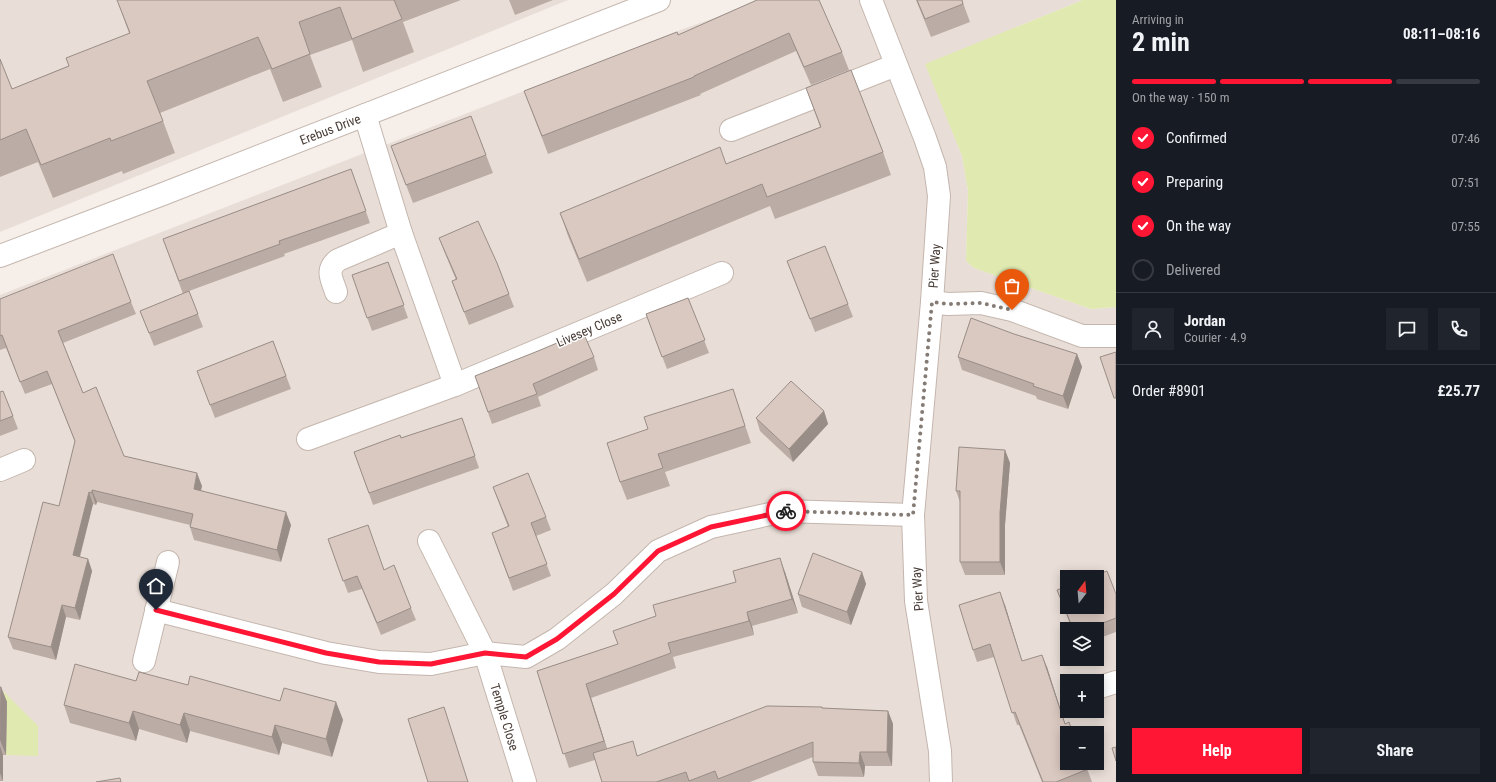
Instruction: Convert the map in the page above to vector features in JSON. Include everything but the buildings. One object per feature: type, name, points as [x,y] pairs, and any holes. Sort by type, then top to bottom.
[{"type":"street","name":"Erebus Drive","points":[[0,256],[659,0]]},
{"type":"street","name":"Pier Way","points":[[871,0],[925,138],[935,167],[939,196],[932,302],[913,515],[916,601],[940,751],[941,782]]},
{"type":"street","points":[[730,130],[896,65]]},
{"type":"street","points":[[365,115],[401,233],[455,385]]},
{"type":"street","points":[[336,292],[330,272],[332,265],[338,260],[401,233]]},
{"type":"street","name":"Livesey Close","points":[[308,439],[455,385],[722,272]]},
{"type":"street","points":[[932,302],[948,304],[981,303],[1012,310],[1082,336],[1116,336]]},
{"type":"street","points":[[0,470],[24,460]]},
{"type":"street","points":[[156,610],[326,653],[379,662],[431,664],[485,653],[526,657],[557,639],[614,594],[658,551],[711,527],[784,511],[913,515]]},
{"type":"street","name":"Temple Close","points":[[429,541],[485,653],[526,782]]},
{"type":"street","points":[[144,661],[168,562]]},
{"type":"street","points":[[1104,686],[1116,682]]},
{"type":"shaded area","points":[[0,0],[568,0],[0,232]]},
{"type":"shaded area","points":[[765,0],[1083,0],[926,64],[962,156],[968,191],[966,261],[974,268],[1091,309],[1116,307],[1116,782],[0,782],[0,295],[683,29]]},
{"type":"green space","points":[[1083,0],[1116,0],[1116,307],[1091,309],[974,268],[966,261],[968,191],[962,156],[925,64]]},
{"type":"green space","points":[[0,688],[38,726],[38,756],[6,755]]},
{"type":"way so far","points":[[786,511],[913,515],[932,302],[948,304],[981,303],[1012,310]]},
{"type":"route","points":[[156,610],[326,653],[379,662],[431,664],[485,653],[526,657],[557,639],[614,594],[658,551],[711,527],[786,511]]}]
